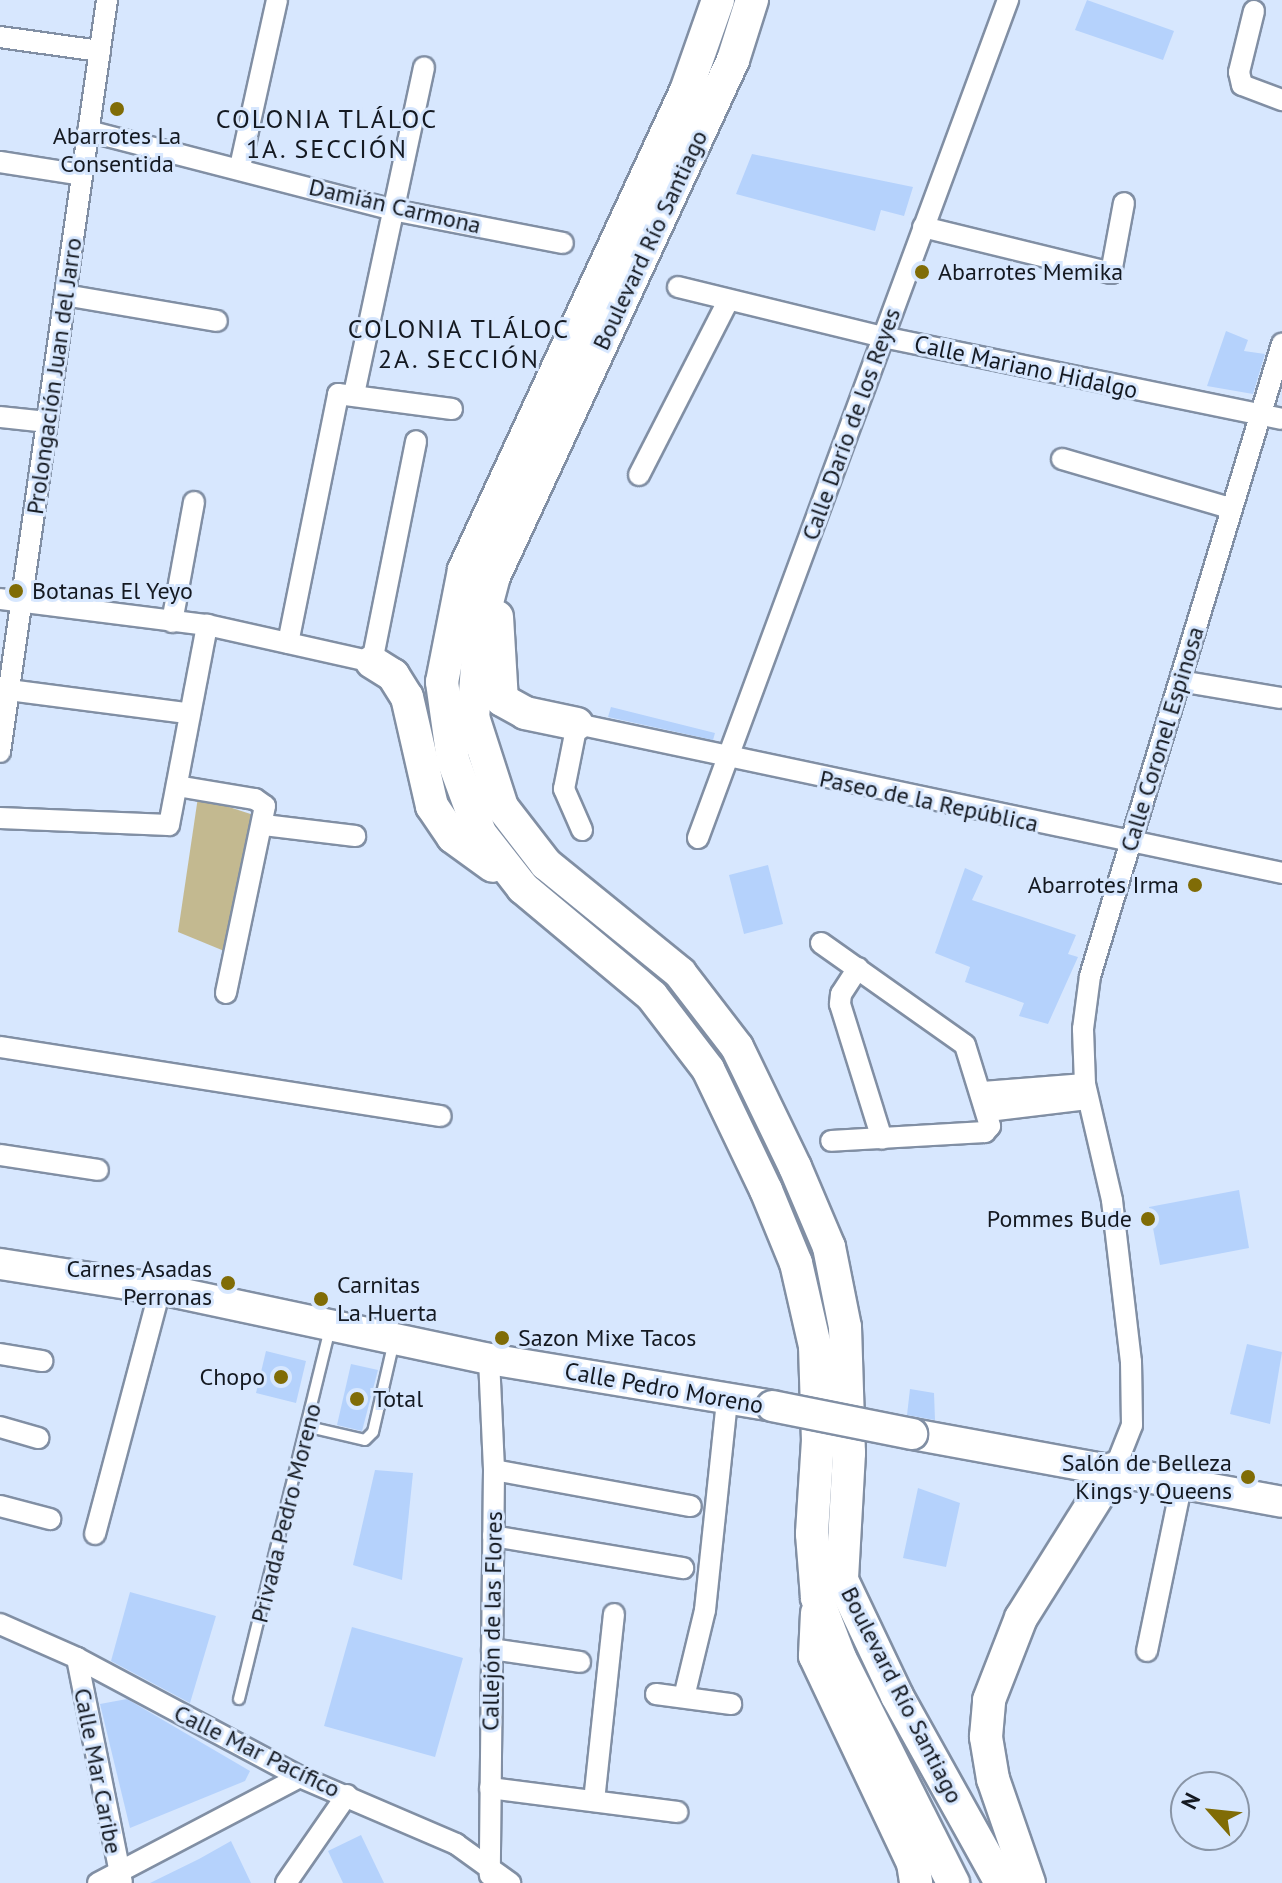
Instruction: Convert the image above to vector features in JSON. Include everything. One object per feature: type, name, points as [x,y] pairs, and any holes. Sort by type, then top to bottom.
[{"type":"main road","name":"Boulevard Río Santiago","points":[[718,0],[686,91],[491,504],[464,570],[450,621],[442,682],[453,760],[480,833],[523,888],[652,996],[708,1069],[766,1190],[796,1263],[815,1346],[818,1440],[812,1534],[817,1598],[840,1658],[953,1883]]},
{"type":"main road","name":"Boulevard Río Santiago","points":[[752,0],[733,60],[494,576],[480,629],[473,717],[502,807],[546,864],[680,973],[737,1047],[795,1167],[829,1247],[845,1327],[849,1453],[842,1580],[897,1696],[1001,1883]]},
{"type":"main road","points":[[494,576],[502,700],[525,713],[577,724]]},
{"type":"main road","points":[[372,662],[393,675],[407,697],[432,806],[453,837],[523,888]]},
{"type":"main road","points":[[1029,1883],[993,1779],[986,1737],[989,1700],[1021,1618],[1115,1468]]},
{"type":"main road","points":[[817,1598],[815,1656],[913,1863],[916,1883]]},
{"type":"street","name":"Prolongación Juan del Jarro","points":[[0,752],[107,0]]},
{"type":"street","points":[[240,167],[277,0]]},
{"type":"street","name":"Calle Darío de los Reyes","points":[[698,838],[1008,0]]},
{"type":"street","points":[[1254,11],[1239,72],[1242,85],[1282,100]]},
{"type":"street","points":[[0,37],[100,51]]},
{"type":"street","points":[[354,394],[424,67]]},
{"type":"street","name":"Damián Carmona","points":[[88,131],[240,167],[393,210],[563,243]]},
{"type":"street","points":[[0,162],[82,175]]},
{"type":"street","points":[[923,227],[1111,273],[1124,203]]},
{"type":"street","name":"Calle Mariano Hidalgo","points":[[678,287],[883,337],[1282,419]]},
{"type":"street","points":[[65,295],[217,321]]},
{"type":"street","points":[[639,475],[728,301]]},
{"type":"street","name":"Calle Coronel Espinosa","points":[[1115,1468],[1132,1425],[1127,1307],[1112,1200],[1086,1092],[1083,1029],[1090,976],[1282,344]]},
{"type":"street","points":[[288,643],[338,394],[452,409]]},
{"type":"street","points":[[0,417],[47,422]]},
{"type":"street","points":[[0,599],[207,625],[372,662],[416,441]]},
{"type":"street","points":[[1062,459],[1230,508]]},
{"type":"street","points":[[172,622],[194,502]]},
{"type":"street","points":[[0,818],[169,825],[187,713],[207,625]]},
{"type":"street","points":[[1180,681],[1281,698]]},
{"type":"street","points":[[9,690],[187,713]]},
{"type":"street","points":[[577,724],[564,789],[582,830]]},
{"type":"street","name":"Paseo de la República","points":[[577,724],[1130,844],[1282,873]]},
{"type":"street","points":[[177,786],[255,799],[265,806],[264,825],[226,993]]},
{"type":"street","points":[[264,825],[355,836]]},
{"type":"street","points":[[821,943],[965,1045],[985,1102],[985,1132],[831,1141]]},
{"type":"street","points":[[858,968],[841,994],[840,1004],[882,1139]]},
{"type":"street","points":[[0,1047],[441,1116]]},
{"type":"street","points":[[985,1102],[1086,1092]]},
{"type":"street","points":[[0,1155],[98,1170]]},
{"type":"street","name":"Calle Pedro Moreno","points":[[0,1264],[160,1289],[489,1359],[772,1406],[912,1434],[1115,1468],[1282,1502]]},
{"type":"street","points":[[95,1534],[160,1289]]},
{"type":"street","points":[[0,1354],[42,1361]]},
{"type":"street","name":"Callejón de las Flores","points":[[489,1359],[494,1470],[490,1875]]},
{"type":"street","points":[[684,1697],[705,1610],[727,1399]]},
{"type":"street","points":[[0,1427],[38,1438]]},
{"type":"street","points":[[494,1470],[691,1506]]},
{"type":"street","points":[[1147,1651],[1182,1482]]},
{"type":"street","points":[[0,1506],[50,1519]]},
{"type":"street","points":[[493,1536],[683,1568]]},
{"type":"street","points":[[594,1801],[614,1614]]},
{"type":"street","name":"Calle Mar Pacífico","points":[[0,1624],[77,1658],[300,1777],[456,1844],[490,1875],[510,1883]]},
{"type":"street","points":[[492,1649],[580,1662]]},
{"type":"street","name":"Calle Mar Caribe","points":[[77,1658],[120,1879]]},
{"type":"street","points":[[656,1694],[731,1704]]},
{"type":"street","points":[[98,1883],[120,1879],[300,1777]]},
{"type":"street","points":[[490,1788],[677,1812]]},
{"type":"street","points":[[286,1883],[347,1795]]},
{"type":"lane","name":"Privada Pedro Moreno","points":[[239,1699],[309,1427],[331,1326]]},
{"type":"lane","points":[[309,1427],[365,1440],[373,1432],[394,1340]]},
{"type":"shaded area","points":[[198,797],[266,819],[234,955],[178,932]]},
{"type":"building","points":[[1087,0],[1174,31],[1163,60],[1075,30]]},
{"type":"building","points":[[752,154],[913,187],[904,216],[881,210],[875,231],[736,194]]},
{"type":"building","points":[[1226,331],[1248,340],[1244,351],[1265,354],[1253,394],[1207,386]]},
{"type":"building","points":[[611,707],[715,733],[713,740],[608,717]]},
{"type":"building","points":[[768,865],[783,924],[744,934],[729,875]]},
{"type":"building","points":[[965,868],[983,876],[972,900],[1076,935],[1068,954],[1078,957],[1048,1024],[1019,1016],[1024,1003],[965,982],[970,967],[935,953]]},
{"type":"building","points":[[1239,1190],[1249,1248],[1160,1265],[1149,1207]]},
{"type":"building","points":[[1247,1344],[1282,1352],[1270,1424],[1230,1414]]},
{"type":"building","name":"Chopo","points":[[266,1351],[306,1361],[296,1403],[256,1393]]},
{"type":"building","name":"Total","points":[[351,1364],[378,1370],[362,1431],[337,1425]]},
{"type":"building","points":[[910,1389],[934,1393],[935,1420],[907,1415]]},
{"type":"building","points":[[375,1470],[413,1473],[402,1580],[353,1565]]},
{"type":"building","points":[[918,1488],[960,1503],[946,1567],[903,1558]]},
{"type":"building","points":[[130,1592],[216,1616],[190,1703],[111,1661]]},
{"type":"building","points":[[352,1627],[463,1658],[435,1757],[324,1726]]},
{"type":"building","points":[[127,1699],[250,1771],[245,1781],[130,1828],[100,1704]]},
{"type":"building","points":[[361,1835],[384,1883],[343,1883],[328,1851]]},
{"type":"building","points":[[231,1841],[251,1883],[150,1883],[199,1859]]},
{"type":"place","name":"Abarrotes La Consentida","points":[[117,109]]},
{"type":"place","name":"Abarrotes Memika","points":[[922,272]]},
{"type":"place","name":"Botanas El Yeyo","points":[[16,591]]},
{"type":"place","name":"Abarrotes Irma","points":[[1195,885]]},
{"type":"place","name":"Pommes Bude","points":[[1148,1219]]},
{"type":"place","name":"Carnes Asadas Perronas","points":[[228,1283]]},
{"type":"place","name":"Carnitas La Huerta","points":[[321,1299]]},
{"type":"place","name":"Sazon Mixe Tacos","points":[[502,1338]]},
{"type":"place","name":"Chopo","points":[[281,1377]]},
{"type":"place","name":"Total","points":[[357,1399]]},
{"type":"place","name":"Salón de Belleza Kings y Queens","points":[[1248,1477]]},
{"type":"district","name":"COLONIA TLÁLOC 1A. SECCIÓN","points":[[327,134]]},
{"type":"district","name":"COLONIA TLÁLOC 2A. SECCIÓN","points":[[459,344]]}]
